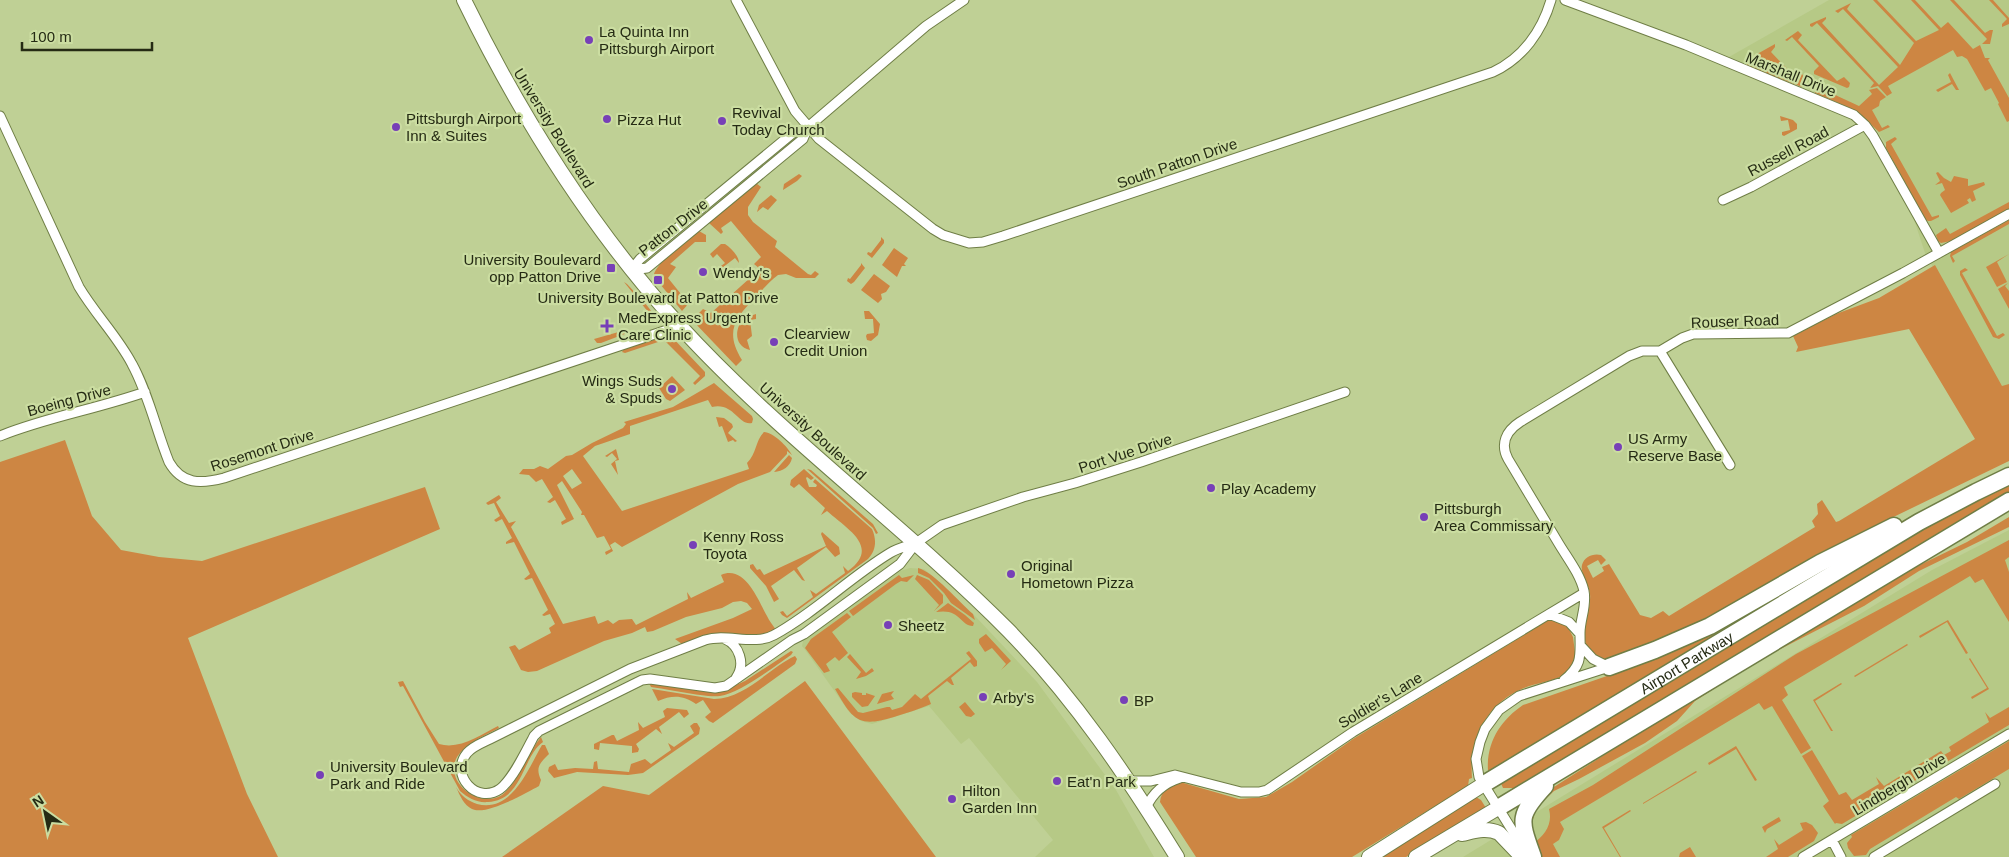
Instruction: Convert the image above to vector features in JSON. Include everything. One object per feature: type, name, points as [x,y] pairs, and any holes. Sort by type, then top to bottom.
[{"type":"highway","points":[[1609,666],[1654,650],[1703,629],[1820,563],[1882,532],[2007,477]]},
{"type":"highway","name":"Airport Parkway","points":[[1484,784],[1919,522],[2007,477]]},
{"type":"highway","name":"Airport Parkway","points":[[1498,808],[2009,501]]},
{"type":"highway","points":[[1532,857],[1523,830],[1524,813],[1532,800],[1562,769]]},
{"type":"main road","name":"University Boulevard","points":[[464,0],[534,132],[575,194],[631,270],[679,326],[722,370],[770,415],[916,543],[1009,632],[1046,671],[1085,719],[1130,781],[1177,857]]},
{"type":"main road","name":"Airport Parkway","points":[[1369,857],[1484,784]]},
{"type":"main road","name":"Airport Parkway","points":[[1416,857],[1498,808]]},
{"type":"main road","points":[[1451,836],[1491,830],[1499,833],[1522,857]]},
{"type":"street","name":"South Patton Drive","points":[[736,0],[795,110],[819,139],[933,229],[961,242],[983,242],[1493,72],[1512,62],[1525,50],[1551,0]]},
{"type":"street","name":"Patton Drive","points":[[631,270],[647,268],[655,262],[804,140],[808,127],[926,26],[964,0]]},
{"type":"street","name":"Marshall Drive","points":[[1566,0],[1686,45],[1854,115],[1865,125],[1939,253]]},
{"type":"street","name":"Rosemont Drive","points":[[0,116],[79,287],[131,362],[145,392],[166,454],[174,470],[184,478],[197,482],[224,478],[679,326]]},
{"type":"street","name":"Russell Road","points":[[1723,200],[1751,187],[1865,125]]},
{"type":"street","name":"Rouser Road","points":[[1660,351],[1693,334],[1788,333],[2009,214]]},
{"type":"street","points":[[1564,680],[1577,668],[1581,646],[1580,634],[1585,599],[1584,593],[1577,575],[1508,459],[1504,449],[1506,435],[1520,422],[1629,356],[1642,351],[1660,351],[1730,465]]},
{"type":"street","name":"Boeing Drive","points":[[0,436],[39,421],[95,408],[145,392]]},
{"type":"street","name":"Port Vue Drive","points":[[916,543],[931,531],[949,523],[1023,497],[1141,462],[1345,392]]},
{"type":"street","points":[[916,543],[900,564],[804,634],[792,640],[726,686],[715,688],[650,678],[642,680],[539,731],[507,782],[498,790],[489,793],[479,792],[468,785],[463,778],[461,769],[463,760],[467,752],[475,747],[630,669],[705,640],[721,638],[751,639],[772,636],[796,623],[892,552],[916,543]]},
{"type":"street","name":"Soldier's Lane","points":[[1130,781],[1151,781],[1170,776],[1183,777],[1241,792],[1267,790],[1353,732],[1584,593]]},
{"type":"street","points":[[1549,614],[1569,622],[1580,634]]},
{"type":"street","points":[[721,638],[733,644],[739,653],[740,674],[734,680]]},
{"type":"street","points":[[1581,646],[1593,659],[1609,666]]},
{"type":"street","points":[[1528,857],[1479,777],[1476,758],[1480,742],[1499,710],[1519,696],[1609,666]]},
{"type":"street","name":"Lindbergh Drive","points":[[1803,857],[2009,734]]},
{"type":"street","points":[[1146,808],[1152,796],[1168,783],[1183,777]]},
{"type":"street","points":[[1874,857],[1996,784]]},
{"type":"street","points":[[1832,840],[1841,857]]},
{"type":"shaded area","points":[[1829,0],[2009,0],[2009,404],[1925,253],[1892,153],[1864,112],[1729,57]]},
{"type":"shaded area","points":[[1873,0],[1877,0],[1916,41],[1939,30],[1911,0],[1915,0],[1941,28],[1948,22],[1973,49],[1980,45],[1985,58],[1990,58],[1988,60],[2009,98],[2009,121],[2007,122],[1991,88],[1985,91],[1967,59],[1962,56],[1957,57],[1953,50],[1888,86],[1892,93],[1887,96],[1878,86],[1870,88],[1874,83],[1817,23],[1812,27],[1810,26],[1810,24],[1826,17],[1822,23],[1879,85],[1898,67],[1843,9],[1838,13],[1835,11],[1851,3],[1847,9],[1900,65],[1914,43]]},
{"type":"shaded area","points":[[1950,0],[1954,0],[1985,33],[1993,30],[1990,44],[1982,44],[1987,39]]},
{"type":"shaded area","points":[[1989,0],[1993,0],[2009,18],[2009,24],[2002,27],[2002,24],[2007,19]]},
{"type":"shaded area","points":[[1798,31],[1802,35],[1798,40],[1837,81],[1844,77],[1850,83],[1849,87],[1847,88],[1814,74],[1814,71],[1819,66],[1792,37],[1787,41],[1785,40]]},
{"type":"shaded area","points":[[1775,44],[1771,52],[1795,77],[1802,74],[1806,80],[1805,86],[1802,87],[1747,66],[1746,63],[1750,58]]},
{"type":"shaded area","points":[[1950,73],[1959,90],[1956,90],[1952,84],[1938,92],[1936,90],[1951,82],[1948,75]]},
{"type":"shaded area","points":[[1818,87],[1859,106],[1872,94],[1869,90],[1877,88],[1886,97],[1880,101],[1879,106],[1872,110],[1882,128],[1888,125],[1890,127],[1879,132],[1857,111],[1815,93],[1815,88]]},
{"type":"shaded area","points":[[1780,116],[1793,120],[1797,124],[1797,129],[1784,136],[1782,135],[1782,132],[1790,130],[1788,120],[1781,121]]},
{"type":"shaded area","points":[[1895,137],[1897,139],[1891,144],[1932,217],[1939,215],[1939,217],[1931,221],[1925,219],[1886,148],[1886,142]]},
{"type":"shaded area","points":[[1938,172],[1951,182],[1954,176],[1968,179],[1968,186],[1984,182],[1985,185],[1973,191],[1976,200],[1972,202],[1970,198],[1967,200],[1969,203],[1951,213],[1940,195],[1945,190],[1942,183],[1935,185],[1940,181],[1936,173]]},
{"type":"shaded area","points":[[799,174],[802,176],[783,190],[784,184]]},
{"type":"shaded area","points":[[756,183],[761,187],[748,207],[748,215],[753,222],[777,241],[775,247],[808,274],[811,275],[815,271],[819,274],[815,278],[796,278],[786,274],[778,275],[766,286],[737,319],[734,326],[734,341],[742,360],[736,366],[692,320],[703,309],[711,313],[760,269],[754,264],[761,257],[731,221],[721,228],[723,232],[721,234],[709,223]]},
{"type":"shaded area","points":[[771,195],[777,200],[768,210],[763,207],[757,212],[759,205]]},
{"type":"shaded area","points":[[2009,202],[2009,209],[1951,241],[1941,243],[1938,241],[1936,235],[1946,228],[1950,234]]},
{"type":"shaded area","points":[[2009,220],[2009,224],[1952,256],[1955,261],[1953,263],[1950,256],[1951,252]]},
{"type":"shaded area","points":[[699,231],[706,235],[706,242],[695,242],[670,264],[676,267],[668,278],[685,299],[690,296],[690,302],[682,311],[654,274],[661,263],[674,250],[687,238]]},
{"type":"shaded area","points":[[881,237],[884,243],[872,258],[867,254],[868,252],[871,253],[881,240]]},
{"type":"shaded area","points":[[721,244],[725,244],[732,250],[739,263],[735,258],[722,268],[721,266],[725,263],[717,254],[713,258],[710,254]]},
{"type":"shaded area","points":[[894,248],[908,258],[904,264],[906,266],[902,266],[897,277],[882,265]]},
{"type":"shaded area","points":[[2009,254],[1997,262],[2007,282],[1997,287],[1986,267]]},
{"type":"shaded area","points":[[861,263],[865,268],[851,284],[847,281],[848,278],[850,279]]},
{"type":"shaded area","points":[[1935,265],[2002,386],[2009,384],[2009,461],[1846,540],[1727,609],[1684,631],[1609,659],[1600,658],[1589,650],[1586,643],[1585,627],[1590,594],[1583,575],[1582,565],[1589,556],[1601,555],[1606,560],[1601,565],[1598,560],[1587,566],[1593,578],[1604,571],[1602,567],[1609,564],[1640,615],[1651,618],[1663,611],[1669,616],[1815,527],[1812,521],[1818,514],[1817,504],[1822,500],[1836,522],[1839,521],[1975,439],[1909,329],[1796,352],[1798,347],[1793,336],[1836,314],[1879,298]]},
{"type":"shaded area","points":[[1965,268],[1968,270],[1962,273],[1997,336],[2003,333],[2005,335],[1999,339],[1993,337],[1960,275],[1960,271]]},
{"type":"shaded area","points":[[874,274],[890,286],[886,292],[881,294],[882,299],[878,303],[861,290]]},
{"type":"shaded area","points":[[624,282],[649,308],[657,323]]},
{"type":"shaded area","points":[[2008,283],[2005,286],[2009,291],[2009,309],[1998,289]]},
{"type":"shaded area","points":[[864,311],[869,311],[880,324],[878,335],[871,341],[867,340],[866,336],[867,334],[874,333],[873,319],[865,319]]},
{"type":"shaded area","points":[[756,314],[756,319],[750,320],[752,336],[747,340],[750,350],[738,341],[737,332],[744,318]]},
{"type":"shaded area","points":[[635,330],[601,343],[597,343],[594,339],[622,331],[625,333]]},
{"type":"shaded area","points":[[670,335],[705,372],[705,376],[695,385],[693,383],[700,376],[664,340],[625,353],[622,352],[624,349]]},
{"type":"shaded area","name":"Wings Suds & Spuds","points":[[672,376],[685,390],[670,401],[666,399],[659,388]]},
{"type":"shaded area","points":[[714,383],[752,416],[753,419],[752,423],[747,423],[726,408],[712,407],[708,400],[630,426],[630,434],[595,446],[583,456],[622,511],[749,469],[747,463],[764,432],[772,434],[792,455],[787,451],[787,454],[770,472],[738,484],[622,547],[615,542],[610,545],[613,551],[606,555],[605,552],[611,549],[604,536],[597,538],[584,515],[581,515],[582,512],[562,481],[557,485],[574,519],[562,525],[561,522],[566,519],[555,500],[550,503],[547,502],[553,497],[542,479],[536,482],[529,475],[519,474],[523,469],[534,469],[540,466],[548,469],[566,456],[572,455],[623,428],[626,424],[624,422],[673,407]],"holes":[[[572,469],[582,483],[572,489],[563,476]]]},
{"type":"shaded area","points":[[716,417],[724,418],[732,424],[733,427],[728,433],[737,441],[728,442],[722,426],[719,427]]},
{"type":"shaded area","points":[[65,440],[92,516],[121,550],[159,557],[202,561],[425,487],[440,529],[188,638],[247,794],[278,857],[0,857],[0,462]]},
{"type":"shaded area","points":[[616,449],[619,460],[615,461],[618,475],[611,464],[617,459],[612,453],[607,457],[605,456]]},
{"type":"shaded area","points":[[789,455],[792,458],[788,466],[783,470],[774,472]]},
{"type":"shaded area","points":[[804,469],[814,478],[811,480],[806,478],[809,487],[816,487],[817,485],[813,482],[815,479],[872,529],[875,545],[868,559],[787,618],[780,612],[783,611],[787,616],[813,597],[810,590],[816,594],[845,573],[843,566],[848,571],[857,562],[861,554],[861,546],[851,532],[827,511],[821,515],[825,508],[799,484],[794,488],[790,485],[791,480]]},
{"type":"shaded area","points":[[807,469],[811,470],[873,524],[878,533],[876,534],[873,528]]},
{"type":"shaded area","points":[[2009,482],[2009,495],[1513,791],[1512,788],[1503,788],[1500,781],[1926,524]]},
{"type":"shaded area","points":[[499,495],[501,498],[496,502],[509,523],[516,521],[511,527],[563,624],[595,616],[598,624],[608,620],[613,624],[619,620],[632,619],[636,625],[688,599],[687,592],[691,598],[724,582],[721,575],[730,573],[744,579],[750,586],[776,630],[764,635],[712,633],[682,644],[675,639],[752,609],[747,603],[741,601],[733,602],[722,608],[686,617],[653,631],[647,632],[645,627],[604,641],[537,671],[528,672],[521,670],[509,647],[515,645],[519,650],[551,633],[549,628],[555,624],[550,614],[542,615],[548,610],[532,578],[524,579],[530,574],[514,542],[506,544],[512,538],[502,519],[496,522],[494,520],[500,516],[494,503],[488,505],[486,503]]},
{"type":"shaded area","points":[[2009,517],[2009,527],[1919,571],[1864,606],[1759,660],[1695,701],[1677,721],[1645,743],[1554,791],[1537,807],[1529,831],[1537,806],[1554,787],[1687,702],[1889,580],[1967,542]]},
{"type":"shaded area","points":[[2009,530],[2009,857],[1463,857],[1932,570]]},
{"type":"shaded area","points":[[822,532],[839,547],[840,554],[835,557],[826,547],[797,568],[805,581],[794,570],[771,586],[779,599],[774,602],[766,586],[750,568],[750,565],[753,564],[757,570],[760,569],[764,575],[826,546],[821,534]]},
{"type":"shaded area","points":[[2009,540],[2009,557],[2005,560],[2009,572],[2009,622],[1983,579],[1975,583],[1970,576],[1784,687],[1788,695],[1782,700],[1811,748],[1801,754],[1772,706],[1764,710],[1759,703],[1560,822],[1564,829],[1559,840],[1553,844],[1560,857],[1540,857],[1533,844],[1547,829],[1550,820],[1549,809],[1593,785],[1796,654]]},
{"type":"shaded area","points":[[910,568],[924,569],[930,574],[975,616],[1037,682],[1116,790],[1154,857],[1035,857],[1053,840],[969,738],[961,744],[929,706],[872,724],[861,721],[850,713],[802,646],[803,641],[897,572]]},
{"type":"shaded area","points":[[918,568],[939,581],[973,614],[975,620],[951,603],[929,578],[918,573]]},
{"type":"shaded area","points":[[899,575],[902,578],[914,575],[907,582],[901,581],[896,584],[853,616],[849,611]]},
{"type":"shaded area","points":[[917,575],[929,580],[943,595],[943,603],[934,611],[939,605],[915,579]]},
{"type":"shaded area","points":[[1775,595],[1778,599],[1493,771],[1492,769],[1488,771],[1492,741],[1496,733],[1508,718],[1523,705],[1653,660]]},
{"type":"shaded area","points":[[948,603],[974,623],[973,626],[968,625],[950,612],[936,612]]},
{"type":"shaded area","points":[[847,613],[851,617],[832,632],[848,653],[839,661],[835,657],[826,664],[830,671],[824,673],[805,648],[811,639]]},
{"type":"shaded area","points":[[1948,620],[1968,653],[1966,654],[1947,622],[1920,638],[1919,636]]},
{"type":"shaded area","points":[[1547,621],[1556,621],[1567,625],[1573,637],[1576,660],[1566,674],[1524,688],[1500,703],[1490,713],[1477,736],[1472,764],[1472,778],[1469,779],[1468,786],[1352,857],[1196,857],[1160,802],[1164,791],[1180,782],[1239,799],[1266,797],[1292,782],[1353,739]]},
{"type":"shaded area","points":[[986,634],[1011,661],[1001,670],[1006,664],[992,648],[985,652],[979,643],[979,639]]},
{"type":"shaded area","points":[[1907,644],[1908,645],[1854,676]]},
{"type":"shaded area","points":[[791,651],[793,652],[791,655],[757,679],[737,690],[720,696],[696,695],[651,687],[649,683],[721,692],[745,681]]},
{"type":"shaded area","points":[[969,651],[977,661],[977,666],[974,667],[970,662],[951,678],[954,685],[947,681],[928,696],[931,704],[894,717],[872,722],[858,719],[847,708],[835,689],[838,688],[858,712],[863,713],[887,707],[890,707],[892,710],[902,707],[915,694],[921,699],[971,659],[966,653]]},
{"type":"shaded area","points":[[850,654],[866,673],[872,668],[874,671],[856,679],[861,672],[847,657]]},
{"type":"shaded area","points":[[795,656],[797,659],[795,664],[713,723],[705,717],[711,712],[703,700],[696,704],[687,699],[677,697],[658,701],[652,689],[714,699],[726,697],[747,688]]},
{"type":"shaded area","points":[[1970,658],[1989,689],[1972,699],[1971,697],[1987,688]]},
{"type":"shaded area","points":[[403,681],[439,744],[455,745],[462,743],[498,726],[499,728],[469,745],[456,759],[454,768],[460,785],[467,792],[475,796],[484,799],[494,798],[508,790],[541,737],[543,742],[530,757],[521,777],[508,794],[500,799],[480,802],[473,800],[460,791],[403,686],[400,687],[398,682]]},
{"type":"shaded area","points":[[805,681],[936,857],[502,857],[603,786],[649,795]]},
{"type":"shaded area","points":[[1841,683],[1815,701],[1833,731],[1831,731],[1813,700]]},
{"type":"shaded area","points":[[894,691],[891,695],[894,699],[877,704],[882,694]]},
{"type":"shaded area","points":[[852,693],[862,693],[862,695],[866,695],[866,693],[875,696],[868,706],[862,707],[852,697]]},
{"type":"shaded area","points":[[965,702],[975,714],[971,717],[966,716],[959,707]]},
{"type":"shaded area","points":[[2009,707],[2009,725],[1842,824],[1835,824],[1823,806],[1829,801],[1802,756],[1812,750],[1839,795],[1846,792],[1852,800],[1879,784],[1876,777],[1884,786],[1941,751],[1944,755],[1951,751],[1949,747],[1989,722],[1985,712],[1990,718]]},
{"type":"shaded area","points":[[667,708],[687,710],[689,714],[684,718],[679,712],[659,727],[662,734],[656,729],[636,744],[639,749],[638,752],[632,753],[632,746],[600,743],[599,750],[594,749],[594,744],[612,735],[614,735],[617,741],[639,730],[638,722],[643,728],[665,717],[663,711]]},
{"type":"shaded area","points":[[697,723],[700,728],[699,734],[643,773],[628,775],[577,772],[554,778],[548,771],[549,767],[555,764],[558,770],[575,768],[593,769],[594,762],[597,761],[598,769],[629,772],[631,764],[645,759],[651,764],[671,750],[668,743],[674,747],[694,733],[690,726]]},
{"type":"shaded area","points":[[2009,741],[2009,769],[1959,799],[1956,797],[1870,849],[1866,855],[1854,856],[1848,848],[1847,843],[1852,837],[1851,835]]},
{"type":"shaded area","points":[[542,745],[545,745],[549,754],[539,766],[538,772],[541,780],[539,786],[496,807],[478,810],[472,809],[464,803],[456,787],[465,798],[477,804],[489,805],[500,802],[509,796],[525,777]]},
{"type":"shaded area","points":[[1736,746],[1757,780],[1755,781],[1736,749],[1709,765],[1708,763]]},
{"type":"shaded area","points":[[1697,772],[1643,804],[1643,803]]},
{"type":"shaded area","points":[[1476,797],[1481,800],[1486,808],[1406,857],[1379,857]]},
{"type":"shaded area","points":[[1630,810],[1604,828],[1620,857],[1602,827]]},
{"type":"shaded area","points":[[1779,817],[1781,821],[1767,829],[1765,833],[1762,827]]},
{"type":"shaded area","points":[[1806,822],[1812,825],[1818,833],[1814,841],[1788,857],[1766,857],[1778,849],[1774,839],[1779,845],[1803,830],[1800,823]]},
{"type":"shaded area","points":[[1690,847],[1696,857],[1679,857],[1680,853]]},
{"type":"place","name":"La Quinta Inn Pittsburgh Airport","points":[[589,40]]},
{"type":"place","name":"Pizza Hut","points":[[607,119]]},
{"type":"place","name":"Revival Today Church","points":[[722,121]]},
{"type":"place","name":"Pittsburgh Airport Inn & Suites","points":[[396,127]]},
{"type":"place","name":"University Boulevard opp Patton Drive","points":[[611,268]]},
{"type":"place","name":"Wendy's","points":[[703,272]]},
{"type":"place","name":"University Boulevard at Patton Drive","points":[[658,280]]},
{"type":"place","name":"MedExpress Urgent Care Clinic","points":[[607,326]]},
{"type":"place","name":"Clearview Credit Union","points":[[774,342]]},
{"type":"place","name":"Wings Suds & Spuds","points":[[672,389]]},
{"type":"place","name":"US Army Reserve Base","points":[[1618,447]]},
{"type":"place","name":"Play Academy","points":[[1211,488]]},
{"type":"place","name":"Pittsburgh Area Commissary","points":[[1424,517]]},
{"type":"place","name":"Kenny Ross Toyota","points":[[693,545]]},
{"type":"place","name":"Original Hometown Pizza","points":[[1011,574]]},
{"type":"place","name":"Sheetz","points":[[888,625]]},
{"type":"place","name":"Arby's","points":[[983,697]]},
{"type":"place","name":"BP","points":[[1124,700]]},
{"type":"place","name":"University Boulevard Park and Ride","points":[[320,775]]},
{"type":"place","name":"Eat'n Park","points":[[1057,781]]},
{"type":"place","name":"Hilton Garden Inn","points":[[952,799]]}]
